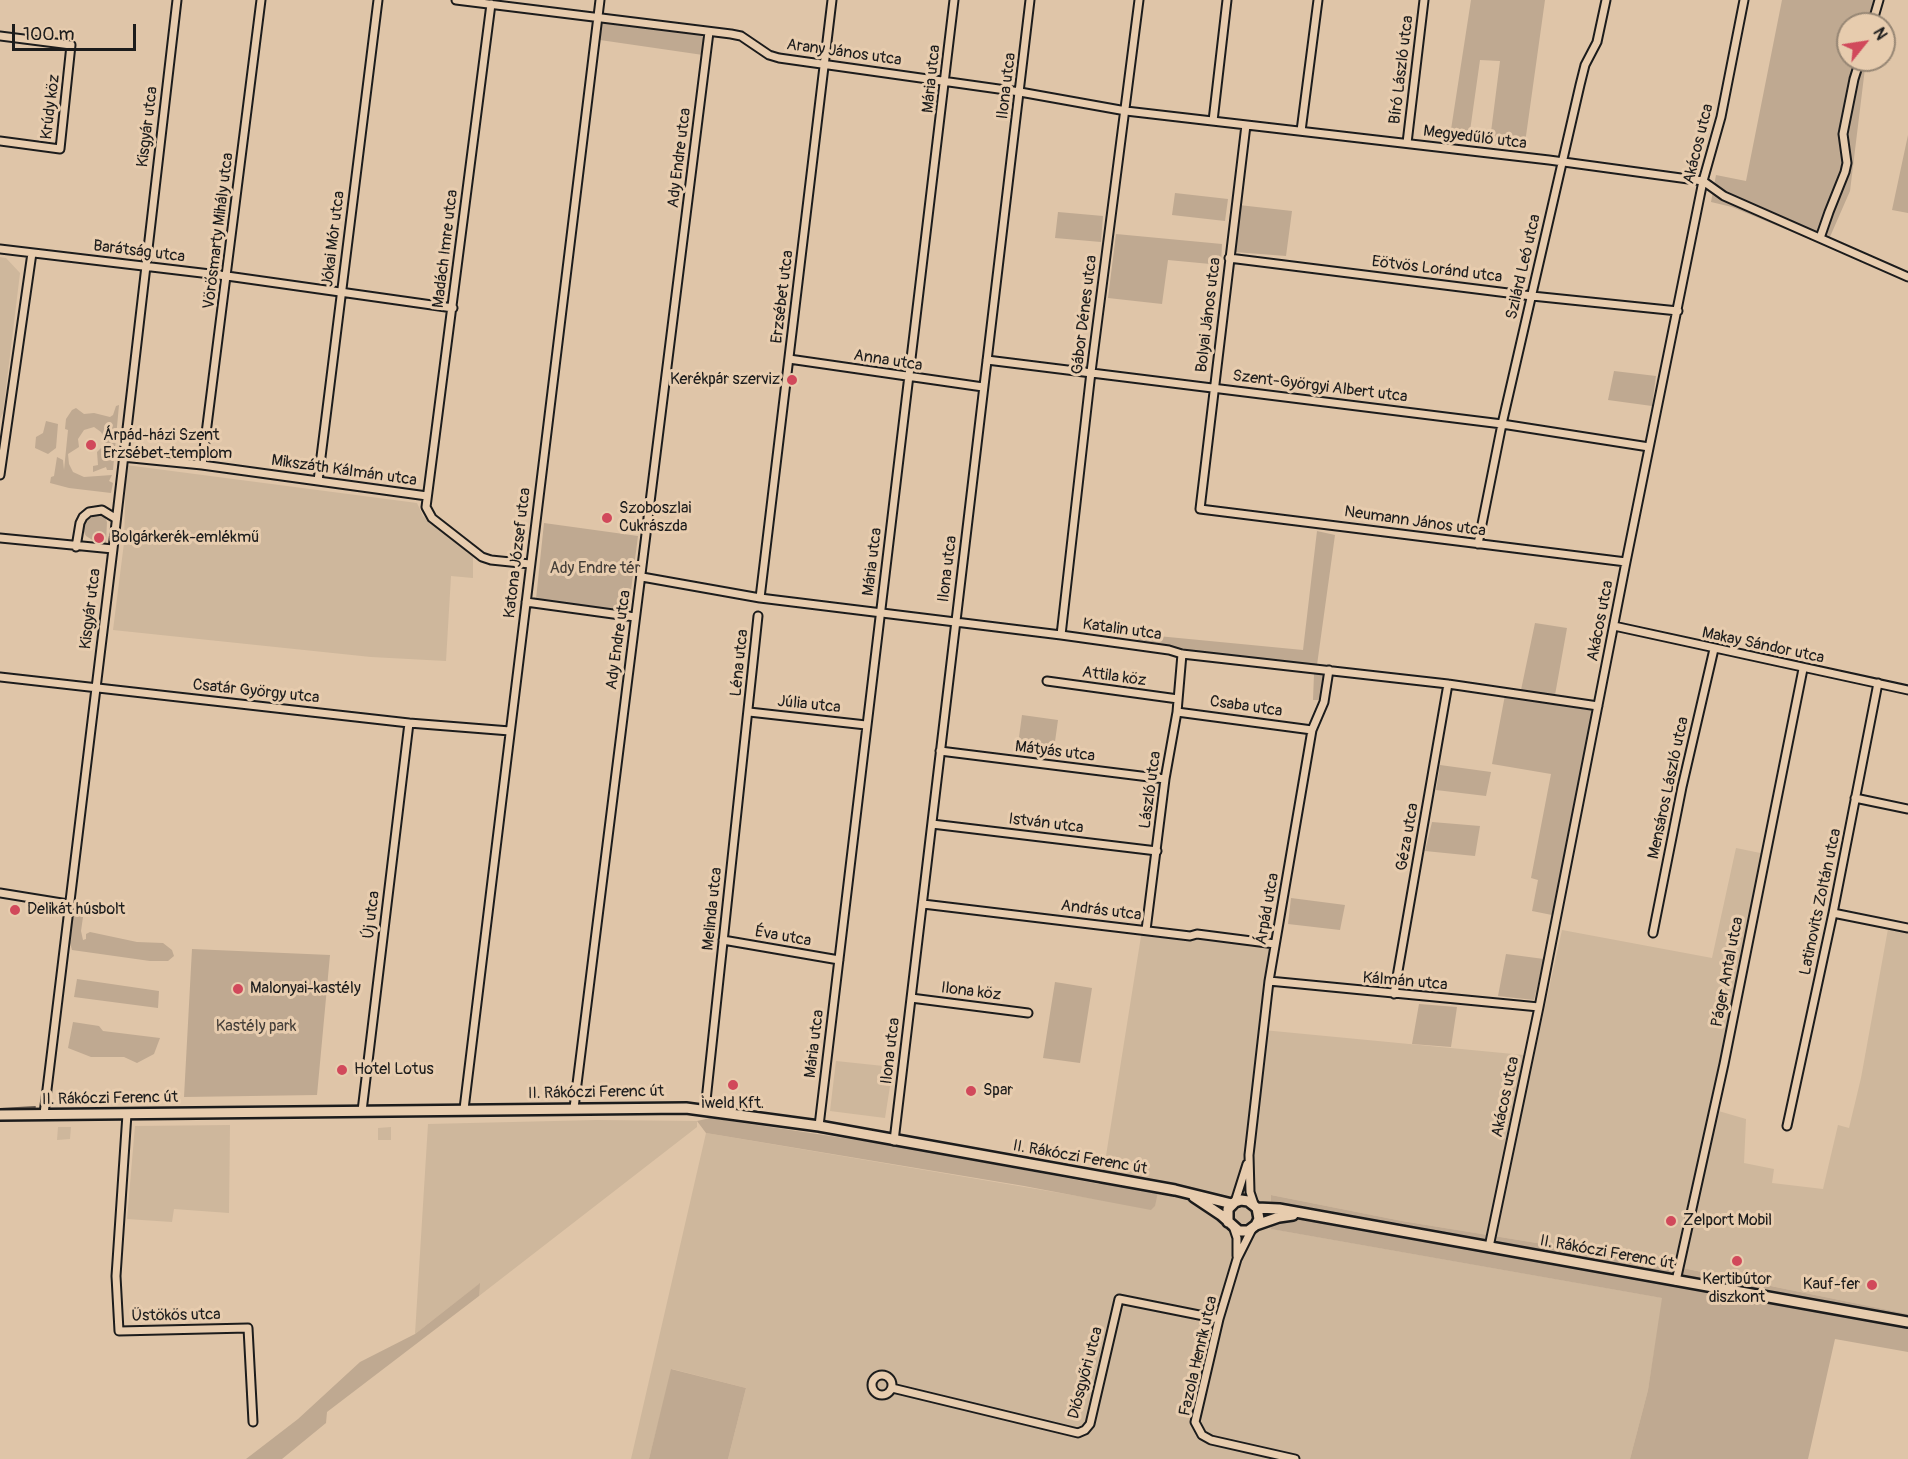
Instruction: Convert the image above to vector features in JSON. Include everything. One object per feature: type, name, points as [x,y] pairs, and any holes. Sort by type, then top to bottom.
[{"type":"main road","name":"II. Rákóczi Ferenc út","points":[[0,1115],[668,1107],[705,1110],[819,1126],[1234,1203],[1241,1200],[1255,1206],[1908,1323]]},
{"type":"main road","name":"II. Rákóczi Ferenc út","points":[[1186,1193],[1202,1202],[1231,1226],[1243,1232],[1279,1217],[1302,1213]]},
{"type":"main road","points":[[1231,1226],[1227,1215],[1234,1203]]},
{"type":"main road","points":[[1254,1227],[1259,1213],[1255,1206]]},
{"type":"street","name":"Kisgyár utca","points":[[44,1114],[177,0]]},
{"type":"street","name":"Vörösmarty Mihály utca","points":[[202,465],[261,0]]},
{"type":"street","name":"Jókai Mór utca","points":[[318,481],[378,0]]},
{"type":"street","name":"Arany János utca","points":[[456,0],[741,36],[769,55],[778,58],[1020,92]]},
{"type":"street","name":"Katona József utca","points":[[464,1109],[600,0]]},
{"type":"street","name":"Erzsébet utca","points":[[760,598],[832,0]]},
{"type":"street","name":"Mária utca","points":[[819,1126],[954,0]]},
{"type":"street","name":"Ilona utca","points":[[894,1141],[1030,0]]},
{"type":"street","name":"Gábor Dénes utca","points":[[1061,635],[1091,372],[1139,0]]},
{"type":"street","points":[[1213,121],[1227,0]]},
{"type":"street","points":[[1300,131],[1318,0]]},
{"type":"street","name":"Bíró László utca","points":[[1407,143],[1424,0]]},
{"type":"street","name":"Szilárd Leó utca","points":[[1478,544],[1502,424],[1562,161],[1585,64],[1597,42],[1606,0]]},
{"type":"street","name":"Akácos utca","points":[[1489,1247],[1703,181],[1721,117],[1744,0]]},
{"type":"street","name":"Madách Imre utca","points":[[428,496],[491,4]]},
{"type":"street","name":"Ady Endre utca","points":[[574,1108],[709,32]]},
{"type":"street","name":"Krúdy köz","points":[[0,36],[71,45],[60,149],[0,141]]},
{"type":"street","points":[[1820,238],[1847,163],[1843,134],[1856,72]]},
{"type":"street","name":"Megyedűlő utca","points":[[1020,92],[1126,111],[1562,161],[1703,181],[1724,196],[1908,276]]},
{"type":"street","name":"Bolyai János utca","points":[[1200,509],[1246,125]]},
{"type":"street","name":"Barátság utca","points":[[0,249],[227,276],[453,308]]},
{"type":"street","points":[[0,475],[32,253]]},
{"type":"street","name":"Eötvös Loránd utca","points":[[1229,258],[1532,296],[1678,311]]},
{"type":"street","name":"Anna utca","points":[[789,358],[909,378],[983,387]]},
{"type":"street","name":"Szent-Györgyi Albert utca","points":[[987,360],[1502,424],[1649,447]]},
{"type":"street","name":"Mikszáth Kálmán utca","points":[[122,457],[202,465],[428,496],[426,507],[432,518],[482,557],[530,564]]},
{"type":"street","name":"Neumann János utca","points":[[1200,509],[1626,562]]},
{"type":"street","points":[[76,547],[81,520],[89,512],[102,510],[115,518]]},
{"type":"street","points":[[0,538],[113,549]]},
{"type":"street","name":"Katalin utca","points":[[642,576],[760,598],[1061,635],[1169,650],[1182,654],[1448,684],[1598,706]]},
{"type":"street","points":[[526,602],[635,617]]},
{"type":"street","name":"Léna utca","points":[[749,712],[758,616]]},
{"type":"street","name":"Makay Sándor utca","points":[[1614,626],[1714,650],[1908,690]]},
{"type":"street","name":"Mensáros László utca","points":[[1653,933],[1682,787],[1714,650]]},
{"type":"street","name":"László utca","points":[[1146,930],[1165,779],[1177,712],[1182,654]]},
{"type":"street","name":"Páger Antal utca","points":[[1676,1281],[1724,1064],[1803,669]]},
{"type":"street","name":"Árpád utca","points":[[1255,1206],[1250,1192],[1250,1155],[1269,981],[1312,730],[1324,702],[1329,670]]},
{"type":"street","name":"Csatár György utca","points":[[0,676],[409,723],[510,731]]},
{"type":"street","name":"Attila köz","points":[[1047,681],[1178,699]]},
{"type":"street","name":"Latinovits Zoltán utca","points":[[1787,1126],[1833,913],[1878,683]]},
{"type":"street","name":"Géza utca","points":[[1394,994],[1448,684]]},
{"type":"street","name":"Júlia utca","points":[[749,712],[866,725]]},
{"type":"street","name":"Melinda utca","points":[[705,1110],[749,712]]},
{"type":"street","name":"Csaba utca","points":[[1177,712],[1312,730]]},
{"type":"street","name":"Új utca","points":[[362,1111],[409,723]]},
{"type":"street","name":"Mátyás utca","points":[[940,751],[1165,779]]},
{"type":"street","points":[[1856,798],[1908,809]]},
{"type":"street","name":"István utca","points":[[932,824],[1157,851]]},
{"type":"street","points":[[0,893],[68,904]]},
{"type":"street","name":"András utca","points":[[923,904],[1275,944]]},
{"type":"street","points":[[1833,913],[1908,928]]},
{"type":"street","name":"Éva utca","points":[[723,940],[839,960]]},
{"type":"street","name":"Kálmán utca","points":[[1269,981],[1539,1007]]},
{"type":"street","name":"Ilona köz","points":[[911,998],[1028,1013]]},
{"type":"street","name":"Üstökös utca","points":[[127,1114],[116,1276],[119,1331],[248,1328],[253,1422]]},
{"type":"street","name":"Árpád utca","points":[[1234,1203],[1250,1155]]},
{"type":"street","points":[[1231,1226],[1237,1238],[1237,1259]]},
{"type":"street","points":[[1237,1259],[1254,1227]]},
{"type":"street","name":"Fazola Henrik utca","points":[[1237,1259],[1219,1319],[1195,1422],[1197,1429],[1211,1440],[1295,1459]]},
{"type":"street","name":"Diósgyőri utca","points":[[892,1388],[1077,1433],[1085,1430],[1090,1424],[1119,1299],[1219,1319]]},
{"type":"shaded area","points":[[0,257],[6,258],[20,273],[3,413],[0,419]]},
{"type":"shaded area","points":[[126,465],[417,503],[423,516],[473,557],[473,578],[451,576],[446,661],[371,657],[113,630],[124,543]]},
{"type":"shaded area","points":[[1736,848],[1770,855],[1715,1110],[1746,1119],[1744,1163],[1774,1169],[1772,1183],[1823,1189],[1838,1125],[1849,1128],[1861,1078],[1888,929],[1908,933],[1908,1314],[1653,1262],[1402,1221],[1271,1195],[1272,1229],[1663,1298],[1648,1390],[1630,1459],[728,1459],[746,1388],[672,1369],[649,1459],[631,1459],[706,1133],[1125,1204],[1099,1184],[1105,1162],[1142,930],[1275,944],[1263,1030],[1534,1056],[1562,930],[1712,958]]},
{"type":"shaded area","points":[[836,1061],[893,1067],[885,1118],[830,1111]]},
{"type":"shaded area","points":[[597,1120],[697,1121],[697,1127],[479,1296],[479,1284],[415,1334],[428,1124]]},
{"type":"shaded area","points":[[230,1125],[229,1213],[174,1209],[172,1222],[127,1219],[135,1126]]},
{"type":"shaded area","points":[[58,1127],[71,1127],[70,1139],[57,1140]]},
{"type":"shaded area","points":[[391,1127],[391,1140],[378,1140],[378,1128]]},
{"type":"green space","points":[[1471,0],[1545,0],[1525,143],[1490,140],[1500,61],[1480,60],[1469,138],[1450,136]]},
{"type":"green space","points":[[1782,0],[1882,0],[1878,12],[1836,12],[1836,72],[1865,72],[1850,191],[1826,246],[1732,207],[1711,202],[1716,175],[1746,181]]},
{"type":"green space","points":[[602,20],[701,34],[704,42],[703,55],[600,40]]},
{"type":"green space","points":[[1908,135],[1908,213],[1892,210]]},
{"type":"green space","points":[[1175,193],[1228,199],[1225,221],[1172,215]]},
{"type":"green space","points":[[1239,205],[1292,211],[1286,256],[1234,252]]},
{"type":"green space","points":[[1058,212],[1103,216],[1101,242],[1055,238]]},
{"type":"green space","points":[[1116,234],[1222,244],[1221,265],[1168,260],[1162,304],[1108,298]]},
{"type":"green space","points":[[1614,371],[1656,376],[1652,406],[1608,400]]},
{"type":"green space","points":[[119,405],[113,470],[107,470],[106,467],[93,472],[93,466],[98,465],[97,452],[105,444],[101,432],[94,427],[84,430],[78,439],[79,447],[68,454],[73,472],[84,477],[112,475],[109,481],[113,483],[111,493],[69,488],[50,483],[51,477],[54,476],[57,457],[63,460],[64,470],[68,430],[65,429],[66,419],[72,410],[76,408],[84,414],[94,413],[110,417]]},
{"type":"green space","points":[[46,421],[58,424],[56,448],[48,454],[35,448],[36,437],[43,433]]},
{"type":"green space","points":[[96,515],[105,517],[107,522],[106,543],[94,541],[86,536],[83,530],[87,520]]},
{"type":"green space","name":"Ady Endre tér","points":[[544,523],[638,536],[629,606],[624,611],[536,599]]},
{"type":"green space","points":[[1317,531],[1335,535],[1317,665],[1325,676],[1319,700],[1313,700],[1314,674],[1188,658],[1163,651],[1151,644],[1138,642],[1137,634],[1303,650]]},
{"type":"green space","points":[[1535,623],[1567,628],[1555,695],[1521,690]]},
{"type":"green space","points":[[1505,695],[1594,711],[1552,915],[1532,911],[1538,880],[1531,878],[1551,774],[1492,764]]},
{"type":"green space","points":[[1022,715],[1058,720],[1053,756],[1017,752]]},
{"type":"green space","points":[[1440,765],[1491,772],[1486,796],[1436,790]]},
{"type":"green space","points":[[1432,822],[1480,826],[1475,856],[1425,851]]},
{"type":"green space","points":[[1291,898],[1345,905],[1340,930],[1288,924]]},
{"type":"green space","points":[[76,909],[84,910],[81,931],[83,940],[90,932],[137,942],[163,943],[172,950],[174,956],[168,961],[150,961],[72,950],[70,929]]},
{"type":"green space","name":"Kastély park","points":[[192,949],[330,955],[317,1095],[184,1097]]},
{"type":"green space","points":[[1506,954],[1544,959],[1534,1000],[1498,996]]},
{"type":"green space","points":[[77,979],[159,991],[158,1008],[74,997]]},
{"type":"green space","points":[[1055,982],[1092,988],[1080,1063],[1043,1058]]},
{"type":"green space","points":[[1419,1004],[1457,1007],[1451,1047],[1412,1044]]},
{"type":"green space","points":[[73,1022],[99,1026],[103,1031],[160,1038],[154,1054],[137,1063],[124,1057],[91,1057],[68,1048]]},
{"type":"green space","points":[[710,1118],[891,1145],[1099,1184],[1108,1183],[1158,1192],[1155,1206],[1151,1210],[1024,1186],[706,1133],[697,1121]]},
{"type":"green space","points":[[1271,1195],[1402,1221],[1653,1262],[1908,1314],[1908,1352],[1835,1339],[1808,1459],[1630,1459],[1648,1390],[1662,1298],[1271,1229]]},
{"type":"green space","points":[[480,1283],[479,1296],[327,1412],[326,1423],[282,1459],[246,1459],[298,1419],[360,1362],[415,1334]]},
{"type":"green space","points":[[671,1369],[746,1388],[728,1459],[649,1459]]},
{"type":"waterway","points":[[0,1109],[35,1107]]},
{"type":"place","name":"Kerékpár szerviz","points":[[792,380]]},
{"type":"place","name":"Árpád-házi Szent Erzsébet-templom","points":[[91,445]]},
{"type":"place","name":"Szoboszlai Cukrászda","points":[[607,518]]},
{"type":"place","name":"Bolgárkerék-emlékmű","points":[[99,538]]},
{"type":"place","name":"Delikát húsbolt","points":[[15,910]]},
{"type":"place","name":"Malonyai-kastély","points":[[238,989]]},
{"type":"place","name":"Hotel Lotus","points":[[342,1070]]},
{"type":"place","name":"iweld Kft.","points":[[733,1085]]},
{"type":"place","name":"Spar","points":[[971,1091]]},
{"type":"place","name":"Zelport Mobil","points":[[1671,1221]]},
{"type":"place","name":"Kertibútor diszkont","points":[[1737,1261]]},
{"type":"place","name":"Kauf-fer","points":[[1872,1285]]}]
